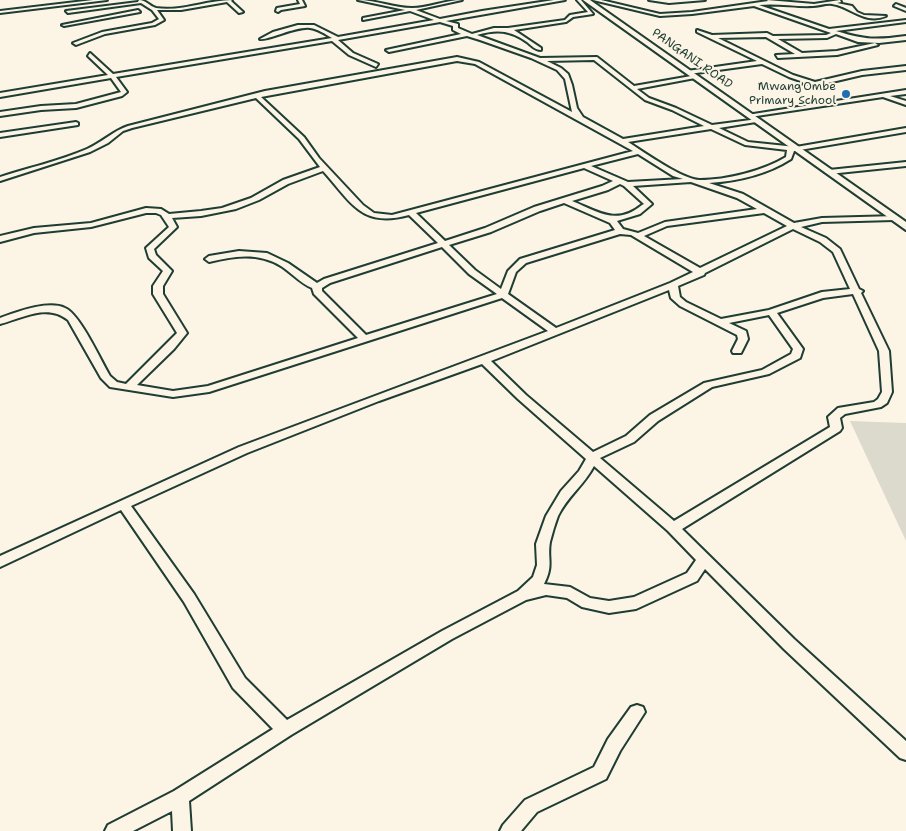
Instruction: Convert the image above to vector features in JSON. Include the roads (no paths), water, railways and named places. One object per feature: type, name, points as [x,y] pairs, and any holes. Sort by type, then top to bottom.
[{"type":"main road","name":"PANGANI ROAD","points":[[586,0],[906,227]]},
{"type":"street","points":[[67,0],[71,5]]},
{"type":"street","points":[[0,12],[105,0]]},
{"type":"street","points":[[64,26],[153,9],[181,9],[228,0],[241,12]]},
{"type":"street","points":[[278,11],[279,9],[303,5],[300,0]]},
{"type":"street","points":[[360,0],[411,10],[438,21],[456,25],[456,30],[564,72],[568,80],[576,113],[581,119]]},
{"type":"street","points":[[439,0],[445,2]]},
{"type":"street","points":[[365,20],[460,0]]},
{"type":"street","points":[[0,95],[113,77],[198,60],[563,0]]},
{"type":"street","points":[[388,50],[488,30],[510,29],[566,21],[572,16],[591,13],[578,0]]},
{"type":"street","points":[[595,0],[660,15],[754,6],[770,2],[814,5],[846,0]]},
{"type":"street","points":[[651,0],[661,2],[703,0]]},
{"type":"street","points":[[60,13],[127,6],[141,1],[153,9],[162,20],[104,33],[76,42]]},
{"type":"street","points":[[833,3],[850,7],[863,16],[894,15]]},
{"type":"street","points":[[896,5],[906,10]]},
{"type":"street","points":[[754,6],[858,40],[893,40]]},
{"type":"street","points":[[47,8],[54,12]]},
{"type":"street","points":[[828,31],[906,21]]},
{"type":"street","points":[[263,38],[276,31],[311,26],[318,27],[351,54],[376,65]]},
{"type":"street","points":[[510,29],[539,49]]},
{"type":"street","points":[[699,31],[791,76],[815,84],[862,72],[906,68]]},
{"type":"street","points":[[772,38],[826,36],[835,33]]},
{"type":"street","points":[[711,37],[752,34],[766,35],[800,55]]},
{"type":"street","points":[[778,56],[837,53],[906,38]]},
{"type":"street","points":[[0,114],[41,108],[76,106],[120,95],[124,92],[113,77],[90,56]]},
{"type":"street","points":[[536,60],[595,58],[647,99],[674,109],[747,144],[794,149],[906,130]]},
{"type":"street","points":[[0,179],[88,152],[106,142],[121,130],[130,127],[279,90],[457,59],[477,63],[622,141],[676,174],[740,196],[767,210],[793,226],[823,240],[837,251],[858,291],[884,351],[887,392],[883,401],[877,405],[842,411],[834,417],[836,428],[673,528]]},
{"type":"street","points":[[631,88],[692,74],[762,62]]},
{"type":"street","points":[[622,141],[906,92]]},
{"type":"street","points":[[257,96],[302,138],[324,168],[360,207],[372,215],[392,217],[639,152]]},
{"type":"street","points":[[883,96],[906,103]]},
{"type":"street","points":[[0,135],[76,124]]},
{"type":"street","points":[[317,287],[327,281],[488,230],[564,200],[605,188],[623,183],[699,182],[729,179],[776,167],[789,158],[794,149]]},
{"type":"street","points":[[829,172],[906,164]]},
{"type":"street","points":[[586,166],[623,183],[648,204],[646,208],[613,221]]},
{"type":"street","points":[[168,216],[191,216],[255,200],[274,187],[324,168]]},
{"type":"street","points":[[564,200],[613,221],[620,231]]},
{"type":"street","points":[[638,236],[665,224],[767,210]]},
{"type":"street","points":[[0,239],[34,230],[106,222],[143,211],[161,211],[168,216],[173,227],[150,248],[152,256],[168,271],[158,286],[158,294],[182,333],[129,387]]},
{"type":"street","points":[[411,212],[472,272],[555,332]]},
{"type":"street","points":[[0,562],[243,450],[375,399],[484,360],[673,285],[701,273],[793,226],[822,220],[894,218]]},
{"type":"street","points":[[503,295],[512,271],[523,261],[620,231],[638,236],[701,273]]},
{"type":"street","points":[[209,258],[234,253],[258,253],[285,266],[294,275],[317,287]]},
{"type":"street","points":[[673,285],[676,298],[683,304],[742,333],[743,339],[737,351]]},
{"type":"street","points":[[317,287],[317,292],[365,340]]},
{"type":"street","points":[[720,322],[771,312],[822,295],[858,291]]},
{"type":"street","points":[[0,321],[37,309],[62,310],[72,318],[106,378],[114,385],[173,394],[209,389],[503,295]]},
{"type":"street","points":[[522,595],[538,580],[544,565],[543,544],[552,516],[565,494],[584,474],[593,457],[630,439],[654,418],[708,386],[765,372],[796,356],[798,349],[771,312]]},
{"type":"street","points":[[484,360],[522,397],[673,528],[789,644],[906,752]]},
{"type":"street","points":[[123,504],[189,598],[239,683],[285,730]]},
{"type":"street","points":[[114,831],[180,797],[285,730],[447,635],[522,595],[546,589],[570,593],[586,603],[602,606],[609,607],[636,603],[692,577],[705,558]]},
{"type":"street","points":[[509,831],[531,806],[600,773],[614,745],[637,712]]},
{"type":"street","points":[[180,797],[182,831]]},
{"type":"place","name":"Mwang'Ombe Primary School","points":[[846,94]]}]
